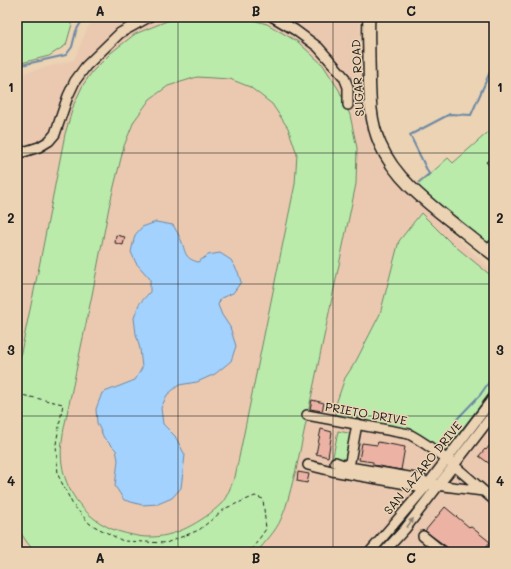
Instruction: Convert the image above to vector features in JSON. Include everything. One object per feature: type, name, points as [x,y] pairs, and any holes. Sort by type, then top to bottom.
[{"type":"main road","name":"SUGAR ROAD","points":[[370,17],[370,99],[376,133],[383,151],[399,174],[422,198],[492,250]]},
{"type":"street","points":[[17,154],[39,147],[49,141],[56,134],[68,96],[75,81],[86,66],[120,33],[149,17]]},
{"type":"street","points":[[273,17],[295,30],[318,47],[334,64],[344,77],[348,88],[348,105]]},
{"type":"street","name":"SAN LAZARO DRIVE","points":[[384,552],[405,529],[438,486],[450,463],[494,397]]},
{"type":"street","name":"SAN LAZARO DRIVE","points":[[370,552],[428,484],[450,463],[494,413]]},
{"type":"street","name":"PRIETO DRIVE","points":[[307,415],[409,434],[422,441],[494,500]]},
{"type":"street","points":[[349,467],[357,424]]},
{"type":"street","points":[[308,465],[322,469],[333,466],[349,467],[421,480],[428,484],[438,486],[483,491]]},
{"type":"street","points":[[333,466],[418,486],[428,484]]},
{"type":"street","points":[[423,536],[443,552]]},
{"type":"path","points":[[17,394],[63,404],[56,444],[58,475],[73,505],[90,524],[123,541],[166,543],[199,530],[226,508],[255,496],[263,499],[266,529],[250,552]]},
{"type":"path","points":[[17,544],[24,552]]},
{"type":"shaded area","points":[[97,17],[359,17],[363,108],[378,156],[393,179],[494,272],[494,552],[17,552],[17,75],[74,60],[88,27]]},
{"type":"green space","points":[[17,17],[76,17],[72,24],[66,45],[49,56],[17,64]]},
{"type":"green space","points":[[187,17],[242,17],[267,24],[298,42],[323,65],[339,90],[350,115],[357,148],[356,184],[296,470],[288,501],[281,519],[257,552],[35,552],[17,525],[17,371],[65,134],[74,104],[83,85],[92,72],[112,52],[135,34],[167,21]],"holes":[[[197,77],[230,79],[250,87],[272,104],[288,128],[297,154],[295,184],[235,477],[221,504],[196,523],[168,535],[158,537],[136,536],[104,525],[82,507],[71,491],[61,460],[64,428],[109,207],[124,146],[134,121],[150,99],[168,86]]]},
{"type":"green space","points":[[494,127],[494,237],[486,243],[475,233],[476,232],[474,233],[417,186],[448,158],[453,163]]},
{"type":"green space","points":[[421,213],[450,242],[494,278],[494,387],[444,453],[409,429],[335,416],[336,404],[345,378],[356,361],[380,314],[399,241]]},
{"type":"green space","points":[[338,431],[353,434],[347,464],[332,461]]},
{"type":"water","points":[[156,222],[173,225],[187,256],[193,260],[198,262],[208,255],[220,253],[231,260],[238,272],[241,282],[233,293],[221,298],[218,305],[222,315],[230,327],[236,346],[231,361],[215,374],[197,382],[179,385],[167,395],[161,408],[163,424],[175,436],[185,455],[181,488],[172,498],[158,504],[142,505],[124,500],[115,486],[118,460],[116,450],[104,438],[97,423],[96,409],[102,393],[135,380],[142,368],[134,318],[139,304],[150,292],[150,279],[136,263],[131,252],[135,235],[142,227]]},
{"type":"building","points":[[494,156],[494,171],[486,162]]},
{"type":"building","points":[[116,235],[125,237],[123,245],[115,243]]},
{"type":"building","points":[[312,400],[324,403],[322,411],[310,409]]},
{"type":"building","points":[[321,429],[332,432],[328,457],[316,454]]},
{"type":"building","points":[[494,440],[494,467],[479,456]]},
{"type":"building","points":[[378,442],[405,447],[401,470],[373,465],[373,462],[359,460],[362,443],[377,445]]},
{"type":"building","points":[[298,472],[309,474],[307,483],[297,481]]},
{"type":"building","points":[[445,507],[490,542],[482,552],[449,552],[447,547],[425,531]]},
{"type":"waterway","points":[[17,66],[66,55],[72,47],[76,31],[84,17]]},
{"type":"waterway","points":[[419,182],[429,174],[410,135],[450,114],[471,115],[494,63]]},
{"type":"waterway","points":[[457,419],[480,395],[494,375]]}]
